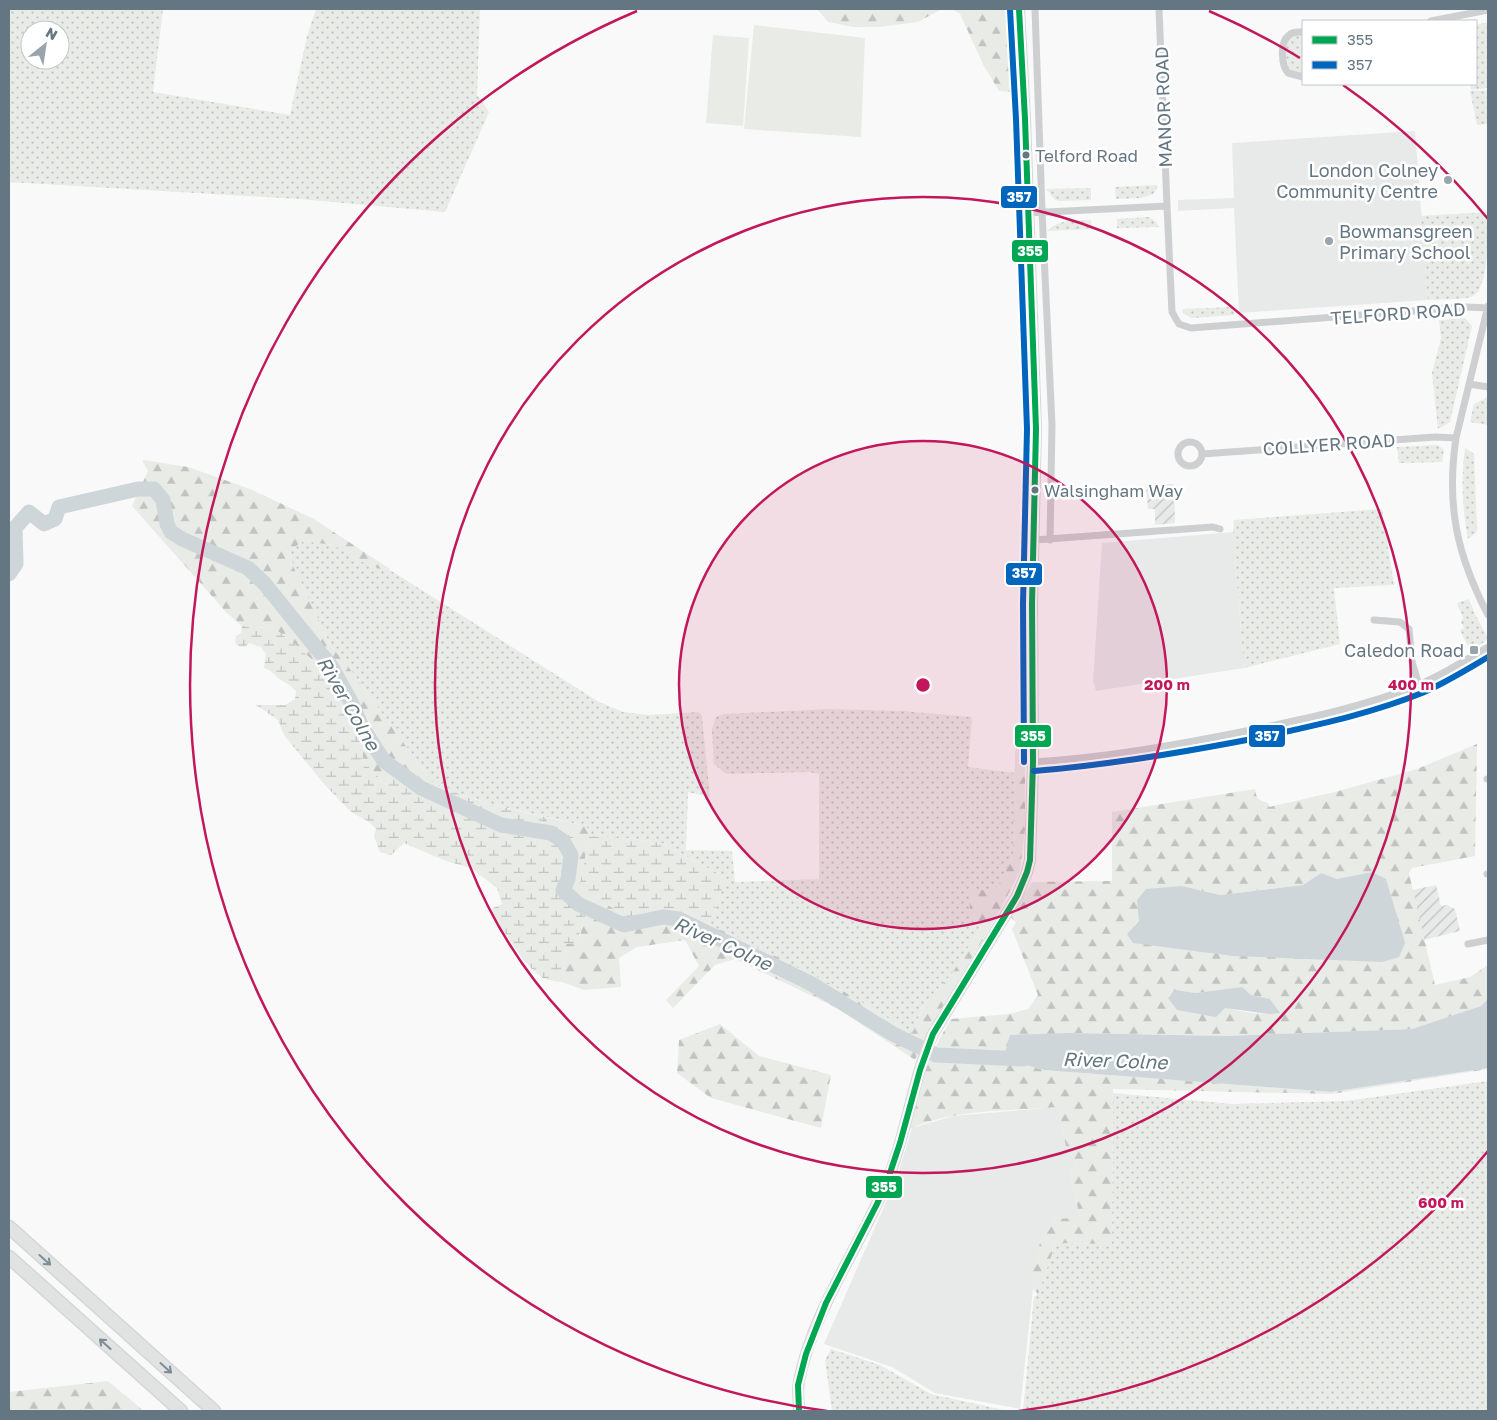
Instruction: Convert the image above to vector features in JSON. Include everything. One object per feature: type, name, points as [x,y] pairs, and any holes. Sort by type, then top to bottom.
[{"type":"highway","points":[[9,1228],[214,1411]]},
{"type":"highway","points":[[9,1257],[181,1411]]},
{"type":"main road","points":[[799,1411],[799,1382],[812,1334],[888,1180],[904,1134],[911,1098],[923,1056],[933,1034],[1017,896],[1030,860],[1032,604],[1036,428],[1025,119],[1019,9]]},
{"type":"street","points":[[1035,9],[1052,424],[1050,540]]},
{"type":"street","name":"MANOR ROAD","points":[[1159,9],[1167,206]]},
{"type":"street","points":[[1436,20],[1488,10]]},
{"type":"street","points":[[1302,32],[1294,32],[1287,36],[1283,62],[1288,73],[1302,77]]},
{"type":"street","points":[[1027,213],[1167,206]]},
{"type":"street","name":"TELFORD ROAD","points":[[1167,206],[1172,312],[1175,319],[1184,326],[1203,328],[1466,307],[1488,307]]},
{"type":"street","points":[[1488,307],[1456,438],[1452,490],[1458,541],[1471,580],[1488,615]]},
{"type":"street","points":[[1469,384],[1488,387]]},
{"type":"street","name":"COLLYER ROAD","points":[[1202,454],[1435,437],[1456,438]]},
{"type":"street","points":[[1034,540],[1213,527],[1220,529]]},
{"type":"street","points":[[1374,620],[1394,621],[1404,624],[1410,633],[1412,662],[1419,685]]},
{"type":"street","points":[[1032,762],[1051,762],[1159,747],[1299,720],[1366,703],[1419,685],[1488,647]]},
{"type":"street","points":[[1468,944],[1488,940]]},
{"type":"shaded area","name":"Bowmansgreen Primary School","points":[[1415,131],[1428,300],[1239,313],[1234,208],[1178,211],[1178,200],[1234,198],[1232,143]]},
{"type":"shaded area","points":[[1146,484],[1174,484],[1175,523],[1155,525],[1155,509],[1148,509]]},
{"type":"shaded area","points":[[1233,532],[1244,668],[1096,691],[1093,681],[1102,543]]},
{"type":"shaded area","points":[[1436,885],[1441,906],[1447,905],[1455,909],[1460,931],[1424,940],[1412,890]]},
{"type":"shaded area","points":[[1058,1107],[1067,1152],[1073,1157],[1076,1167],[1070,1171],[1080,1218],[1033,1265],[1033,1289],[1020,1409],[935,1393],[892,1367],[824,1344],[897,1177],[912,1128],[953,1116]]},
{"type":"green space","points":[[9,9],[163,9],[153,92],[290,115],[307,36],[316,9],[480,9],[477,95],[489,112],[445,212],[299,199],[9,182]]},
{"type":"green space","points":[[817,9],[952,9],[940,10],[918,22],[879,27],[853,27],[828,22]]},
{"type":"green space","points":[[952,9],[1010,9],[1011,92],[999,91],[983,64],[960,14]]},
{"type":"green space","points":[[1488,22],[1488,88],[1471,90],[1470,85],[1477,85],[1477,25]]},
{"type":"green space","points":[[754,25],[865,38],[861,137],[744,129]]},
{"type":"green space","points":[[1302,34],[1302,74],[1290,72],[1285,51],[1288,41],[1296,35]]},
{"type":"green space","points":[[713,35],[749,38],[743,126],[706,123]]},
{"type":"green space","points":[[1488,90],[1488,124],[1477,125],[1470,91]]},
{"type":"green space","points":[[1157,185],[1157,189],[1153,194],[1142,198],[1116,199],[1115,187]]},
{"type":"green space","points":[[1091,188],[1091,200],[1060,201],[1055,200],[1046,189]]},
{"type":"green space","points":[[1488,212],[1487,259],[1482,284],[1477,292],[1467,298],[1428,300],[1421,216]]},
{"type":"green space","points":[[1149,217],[1159,227],[1117,228],[1117,219]]},
{"type":"green space","points":[[1091,220],[1092,229],[1047,231],[1062,222]]},
{"type":"green space","points":[[1233,307],[1234,315],[1192,318],[1184,314],[1182,309]]},
{"type":"green space","points":[[1465,318],[1472,326],[1450,422],[1438,429],[1432,373],[1441,338],[1439,320]]},
{"type":"green space","points":[[1488,397],[1488,425],[1470,422],[1474,404]]},
{"type":"green space","points":[[1438,445],[1444,450],[1442,462],[1399,463],[1397,447]]},
{"type":"green space","points":[[1465,448],[1474,454],[1477,530],[1468,539],[1463,493]]},
{"type":"green space","points":[[143,460],[188,467],[250,489],[314,519],[390,569],[388,572],[363,562],[333,545],[304,541],[290,550],[293,566],[331,646],[353,673],[431,781],[431,790],[425,786],[401,781],[399,771],[394,767],[386,785],[362,760],[365,739],[344,712],[326,673],[295,644],[275,629],[242,626],[226,612],[132,506],[148,471]]},
{"type":"green space","points":[[1382,509],[1394,585],[1334,588],[1340,644],[1244,668],[1233,532],[1234,520]]},
{"type":"green space","points":[[304,541],[334,545],[363,562],[388,571],[390,570],[599,702],[623,712],[648,715],[699,712],[702,716],[710,797],[688,792],[686,850],[732,851],[735,882],[819,879],[819,774],[809,772],[726,774],[714,764],[712,729],[716,717],[724,714],[829,709],[902,711],[972,717],[968,767],[1015,773],[1013,857],[995,891],[970,910],[981,927],[951,975],[924,1004],[912,1034],[872,1008],[729,933],[709,926],[726,878],[662,843],[589,836],[590,832],[586,826],[491,804],[444,789],[431,781],[353,673],[331,646],[293,566],[290,550]]},
{"type":"green space","points":[[1469,599],[1488,638],[1470,650],[1460,630],[1464,628],[1461,622],[1463,618],[1457,603]]},
{"type":"green space","points":[[242,626],[275,629],[295,644],[326,673],[344,712],[365,739],[362,760],[386,785],[395,766],[399,771],[401,781],[431,789],[431,781],[473,799],[549,818],[542,820],[543,825],[573,837],[575,851],[566,890],[589,906],[577,943],[565,944],[562,982],[543,978],[521,957],[491,915],[493,908],[502,904],[497,888],[471,868],[446,861],[404,843],[391,855],[380,852],[374,836],[376,829],[369,822],[351,812],[324,784],[284,735],[278,720],[256,705],[285,705],[295,699],[296,691],[264,668],[266,654],[261,647],[249,643],[245,647],[238,646],[235,643],[236,636],[241,633]]},
{"type":"green space","points":[[1022,744],[1025,747],[1025,829],[1020,871],[997,916],[937,1016],[915,1060],[835,1007],[735,959],[715,965],[673,1008],[666,1000],[699,966],[685,940],[637,947],[619,958],[621,987],[584,990],[562,982],[565,944],[580,936],[589,906],[566,890],[574,862],[573,837],[543,825],[542,820],[549,818],[586,826],[590,832],[580,885],[629,919],[678,910],[696,917],[709,926],[729,933],[827,982],[912,1034],[924,1004],[951,975],[981,927],[970,910],[969,889],[995,891],[1013,857],[1015,753],[1016,747]]},
{"type":"green space","points":[[1477,744],[1475,856],[1412,868],[1409,873],[1435,985],[1470,977],[1488,965],[1488,999],[1482,1006],[1412,1029],[1225,1036],[1070,1033],[1003,1059],[1044,1070],[1331,1092],[1488,1069],[1332,1094],[1113,1089],[1112,1244],[1056,1243],[1038,1294],[1033,1289],[1033,1265],[1043,1234],[1053,1219],[1080,1218],[1070,1171],[1076,1167],[1073,1157],[1067,1152],[1058,1107],[1001,1110],[961,1115],[924,1123],[908,1130],[915,1101],[925,1073],[936,1045],[951,1019],[1010,1014],[1028,1009],[1038,995],[1012,929],[1016,922],[1010,917],[1032,882],[1112,881],[1112,812],[1255,789],[1257,797],[1268,803],[1269,807],[1335,792],[1417,769]],"holes":[[[1372,872],[1386,879],[1392,903],[1127,934],[1139,921],[1182,886],[1220,895],[1303,885],[1321,873],[1337,879]],[[1241,987],[1251,995],[1270,999],[1279,1012],[1267,1014],[1241,1011],[1213,1004],[1176,990],[1195,993]]]},
{"type":"green space","points":[[589,836],[662,843],[726,878],[709,926],[696,917],[678,910],[629,919],[611,907],[584,894],[580,885]]},
{"type":"green space","points":[[720,1024],[759,1056],[831,1075],[821,1128],[711,1098],[677,1073],[679,1040]]},
{"type":"green space","points":[[1488,1081],[1488,1411],[1023,1411],[1034,1297],[1038,1294],[1056,1243],[1112,1244],[1113,1093],[1232,1104],[1346,1101]]},
{"type":"green space","points":[[831,1349],[880,1365],[931,1394],[1008,1411],[832,1411],[825,1360]]},
{"type":"green space","points":[[108,1381],[144,1411],[9,1411],[9,1392]]},
{"type":"water","points":[[1372,872],[1386,879],[1405,943],[1399,957],[1382,962],[1233,956],[1133,943],[1127,934],[1139,921],[1137,900],[1146,889],[1182,886],[1220,895],[1303,885],[1321,873],[1337,879]]},
{"type":"water","points":[[1242,987],[1251,995],[1270,999],[1280,1013],[1269,1014],[1225,1008],[1216,1017],[1177,1010],[1168,998],[1176,990],[1195,993]]},
{"type":"water","points":[[1488,999],[1488,1068],[1331,1092],[1044,1070],[1003,1059],[1010,1035],[1070,1033],[1225,1036],[1412,1029],[1481,1006]]},
{"type":"waterway","name":"River Colne","points":[[9,574],[16,564],[15,528],[29,512],[44,524],[55,519],[59,507],[138,489],[154,489],[163,500],[167,524],[171,532],[182,539],[248,568],[264,583],[331,666],[351,702],[362,727],[384,761],[421,788],[501,825],[551,833],[563,841],[571,855],[568,879],[563,890],[578,904],[624,925],[663,917],[679,919],[810,983],[893,1034],[936,1055],[1023,1059]]},
{"type":"transit line","name":"357","points":[[1010,9],[1016,119],[1027,429],[1023,604],[1024,762]]},
{"type":"transit line","name":"355","points":[[799,1411],[798,1385],[806,1354],[826,1303],[888,1179],[920,1070],[933,1034],[1017,896],[1030,860],[1033,762],[1032,604],[1036,429],[1025,119],[1019,9]]},
{"type":"transit line","name":"357","points":[[1034,771],[1120,762],[1176,753],[1262,737],[1343,718],[1383,707],[1422,693],[1488,657]]},
{"type":"place","name":"Telford Road","points":[[1026,155]]},
{"type":"place","name":"London Colney Community Centre","points":[[1448,180]]},
{"type":"place","name":"Bowmansgreen Primary School","points":[[1329,241]]},
{"type":"place","name":"Walsingham Way","points":[[1035,490]]},
{"type":"place","name":"Caledon Road","points":[[1474,650]]}]
